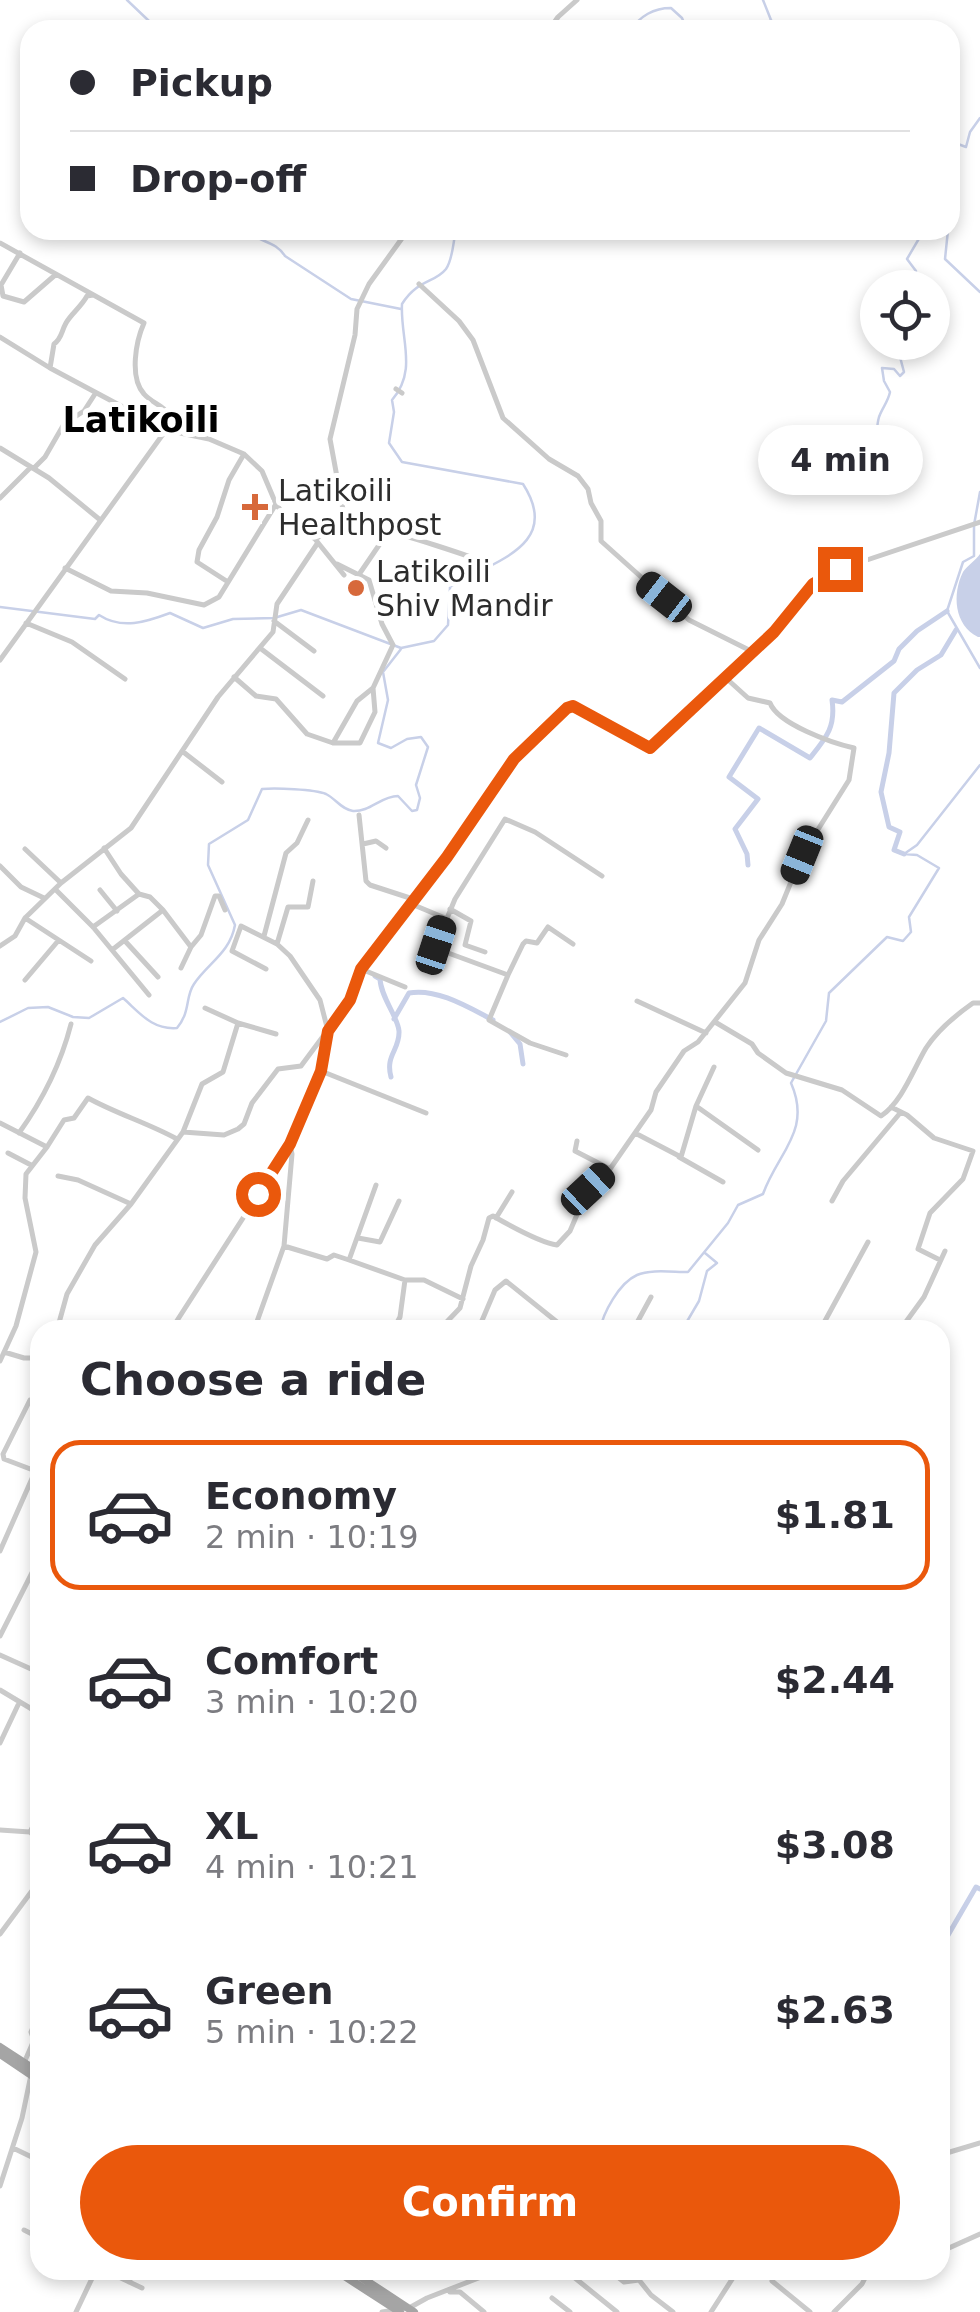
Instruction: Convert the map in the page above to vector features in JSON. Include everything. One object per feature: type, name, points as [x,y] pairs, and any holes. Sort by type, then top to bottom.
[{"type":"main road","points":[[0,2051],[30,2071]]},
{"type":"main road","points":[[353,2280],[405,2310]]},
{"type":"main road","points":[[364,2280],[405,2310]]},
{"type":"street","points":[[555,20],[578,0]]},
{"type":"street","points":[[0,946],[14,936],[24,918],[44,898],[131,828],[234,676],[275,629],[277,604],[316,542],[344,516],[330,439],[361,300],[401,240]]},
{"type":"street","points":[[0,242],[144,323],[136,343],[138,385],[146,397],[164,410],[163,428],[0,660]]},
{"type":"street","points":[[20,253],[1,285],[3,296],[24,302],[54,275]]},
{"type":"street","points":[[419,284],[459,320],[473,340],[503,418],[548,459],[578,476],[588,489],[590,503],[600,521],[601,541],[689,620],[753,652]]},
{"type":"street","points":[[50,368],[54,344],[60,340],[68,320],[93,294]]},
{"type":"street","points":[[0,337],[163,428],[209,439],[244,454],[262,471],[276,504],[289,522],[316,542],[344,575]]},
{"type":"street","points":[[0,498],[46,456],[64,424],[84,411],[95,393]]},
{"type":"street","points":[[0,448],[99,520]]},
{"type":"street","points":[[228,582],[197,562],[199,550],[218,517],[229,480],[244,454]]},
{"type":"street","points":[[65,568],[111,591],[204,604],[218,597],[243,563],[276,504]]},
{"type":"street","points":[[183,1132],[224,1135],[238,1130],[278,1069],[299,1068],[350,1000],[361,969],[447,857],[514,759],[567,708],[573,706],[650,748],[774,632],[813,584],[840,569],[980,522]]},
{"type":"street","points":[[360,573],[388,532],[482,562]]},
{"type":"street","points":[[332,743],[356,701],[373,688],[393,645],[382,624],[369,580],[334,563]]},
{"type":"street","points":[[274,619],[314,651]]},
{"type":"street","points":[[26,622],[72,642],[125,679]]},
{"type":"street","points":[[260,648],[323,696]]},
{"type":"street","points":[[234,676],[256,696],[276,699],[306,734],[332,743],[360,743],[375,712],[373,688]]},
{"type":"street","points":[[449,1320],[460,1308],[489,1218],[536,1235],[551,1246],[570,1231],[588,1189],[610,1169],[684,1051],[706,1033],[745,983],[760,940],[776,916],[802,855],[848,780],[854,748],[825,740],[778,716],[770,704],[748,698],[726,680]]},
{"type":"street","points":[[182,751],[222,782]]},
{"type":"street","points":[[359,816],[368,884],[445,918]]},
{"type":"street","points":[[508,976],[438,948],[445,918],[505,819],[535,832],[602,876]]},
{"type":"street","points":[[264,938],[286,853],[297,843],[308,820]]},
{"type":"street","points":[[363,844],[376,841],[386,848]]},
{"type":"street","points":[[104,848],[139,894]]},
{"type":"street","points":[[25,849],[61,883]]},
{"type":"street","points":[[0,866],[20,887],[44,898]]},
{"type":"street","points":[[277,944],[288,907],[308,908],[313,881]]},
{"type":"street","points":[[55,889],[93,926],[148,995]]},
{"type":"street","points":[[100,890],[118,912]]},
{"type":"street","points":[[93,926],[139,894],[146,894],[192,946]]},
{"type":"street","points":[[181,968],[201,935],[212,898],[218,896],[225,910]]},
{"type":"street","points":[[450,909],[471,920],[466,945],[485,952]]},
{"type":"street","points":[[112,950],[163,910]]},
{"type":"street","points":[[24,918],[91,960]]},
{"type":"street","points":[[177,1320],[290,1144],[321,1071],[328,1031],[320,1000],[290,956],[277,944],[241,926],[231,947],[234,955],[266,970]]},
{"type":"street","points":[[566,1055],[530,1042],[489,1020],[522,944],[536,943],[548,928],[573,944]]},
{"type":"street","points":[[24,980],[58,941]]},
{"type":"street","points":[[125,941],[158,977]]},
{"type":"street","points":[[361,969],[405,988]]},
{"type":"street","points":[[637,1000],[706,1033]]},
{"type":"street","points":[[715,1022],[795,1076],[842,1090],[881,1116],[891,1108],[928,1044],[960,1012],[973,1002],[980,1003]]},
{"type":"street","points":[[205,1008],[276,1034]]},
{"type":"street","points":[[60,1320],[67,1294],[80,1270],[183,1132],[202,1084],[222,1072],[227,1064],[238,1023]]},
{"type":"street","points":[[19,1134],[41,1101],[68,1038],[70,1024]]},
{"type":"street","points":[[679,1157],[714,1067]]},
{"type":"street","points":[[321,1071],[426,1113]]},
{"type":"street","points":[[0,1361],[25,1298],[36,1252],[25,1198],[26,1174],[64,1120],[74,1118],[88,1098],[177,1139]]},
{"type":"street","points":[[696,1106],[758,1150]]},
{"type":"street","points":[[891,1108],[930,1136],[973,1151],[964,1179],[930,1213],[918,1249],[940,1260]]},
{"type":"street","points":[[832,1201],[843,1181],[901,1112]]},
{"type":"street","points":[[0,1124],[46,1147]]},
{"type":"street","points":[[635,1133],[722,1182]]},
{"type":"street","points":[[577,1141],[575,1150],[610,1169]]},
{"type":"street","points":[[258,1320],[284,1246],[290,1144]]},
{"type":"street","points":[[8,1152],[31,1164]]},
{"type":"street","points":[[58,1176],[78,1180],[131,1204]]},
{"type":"street","points":[[349,1260],[376,1185]]},
{"type":"street","points":[[496,1218],[512,1192]]},
{"type":"street","points":[[358,1238],[380,1242],[399,1202]]},
{"type":"street","points":[[825,1320],[868,1242]]},
{"type":"street","points":[[284,1246],[327,1260],[334,1256],[349,1260],[405,1280],[424,1280],[463,1298]]},
{"type":"street","points":[[908,1320],[924,1298],[945,1252]]},
{"type":"street","points":[[398,1320],[405,1280]]},
{"type":"street","points":[[482,1320],[495,1290],[506,1281],[554,1320]]},
{"type":"street","points":[[639,1320],[651,1298]]},
{"type":"street","points":[[4,1352],[30,1358]]},
{"type":"street","points":[[30,1400],[3,1454],[4,1458],[30,1469]]},
{"type":"street","points":[[0,1552],[30,1483]]},
{"type":"street","points":[[0,1636],[30,1577]]},
{"type":"street","points":[[0,1656],[30,1669]]},
{"type":"street","points":[[0,1690],[30,1709]]},
{"type":"street","points":[[0,1743],[18,1704]]},
{"type":"street","points":[[0,1830],[30,1832]]},
{"type":"street","points":[[0,1934],[30,1894]]},
{"type":"street","points":[[19,2062],[30,2046]]},
{"type":"street","points":[[0,2186],[30,2097]]},
{"type":"street","points":[[950,2152],[980,2143]]},
{"type":"street","points":[[13,2148],[30,2156]]},
{"type":"street","points":[[24,2230],[30,2233]]},
{"type":"street","points":[[950,2245],[980,2234]]},
{"type":"street","points":[[76,2312],[94,2280]]},
{"type":"street","points":[[124,2280],[142,2288]]},
{"type":"street","points":[[382,2312],[405,2310],[473,2280]]},
{"type":"street","points":[[577,2280],[617,2312]]},
{"type":"street","points":[[639,2280],[672,2312]]},
{"type":"street","points":[[711,2312],[732,2280]]},
{"type":"street","points":[[834,2312],[863,2280]]},
{"type":"street","points":[[772,2281],[810,2312]]},
{"type":"street","points":[[447,2291],[460,2292],[484,2312]]},
{"type":"street","points":[[552,2298],[569,2312]]},
{"type":"water","points":[[980,554],[978,637],[960,617],[957,590],[963,572]]},
{"type":"waterway","points":[[127,0],[148,20]]},
{"type":"waterway","points":[[763,0],[771,20]]},
{"type":"waterway","points":[[640,20],[659,9],[671,8],[683,20]]},
{"type":"waterway","points":[[960,145],[966,147],[980,118]]},
{"type":"waterway","points":[[263,240],[351,299],[401,309]]},
{"type":"waterway","points":[[0,607],[95,619],[99,615],[125,623],[170,613],[203,628],[233,619],[274,618],[301,610],[401,648],[434,641],[448,625],[450,587],[518,549],[535,523],[533,505],[523,484],[402,462],[389,443],[392,400],[400,389],[406,366],[402,304],[414,290],[446,269],[454,240]]},
{"type":"waterway","points":[[915,270],[907,259],[918,240]]},
{"type":"waterway","points":[[947,240],[945,259],[980,292]]},
{"type":"waterway","points":[[871,454],[879,417],[890,392],[882,368],[894,369],[900,376],[904,372],[901,360]]},
{"type":"waterway","points":[[980,492],[974,556],[963,562],[947,611],[980,668]]},
{"type":"waterway","points":[[748,865],[735,829],[758,799],[729,777],[759,728],[810,758],[828,732],[832,700],[842,702],[894,661],[899,649],[917,631],[947,611]]},
{"type":"waterway","points":[[904,854],[894,850],[900,832],[889,827],[881,792],[894,693],[917,670],[941,655],[956,630]]},
{"type":"waterway","points":[[0,1022],[28,1008],[48,1007],[73,1017],[89,1018],[123,998],[153,1023],[177,1028],[194,984],[224,950],[235,925],[208,865],[209,844],[248,820],[262,789],[320,792],[353,811],[398,796],[412,811],[417,810],[420,798],[416,785],[428,747],[421,737],[391,748],[378,743],[388,700],[383,672],[401,649]]},
{"type":"waterway","points":[[603,1320],[613,1299],[630,1279],[648,1272],[688,1272],[738,1205],[763,1194],[795,1128],[798,1115],[791,1083],[826,1021],[829,993],[887,937],[903,941],[911,932],[909,917],[939,868],[917,855],[904,854],[917,845],[980,765]]},
{"type":"waterway","points":[[375,976],[380,979],[399,1031],[390,1063],[391,1077]]},
{"type":"waterway","points":[[394,1019],[409,993],[420,992],[452,1000],[493,1020]]},
{"type":"waterway","points":[[510,1032],[520,1044],[523,1064]]},
{"type":"waterway","points":[[688,1320],[699,1301],[707,1271],[717,1263],[705,1253]]},
{"type":"waterway","points":[[950,1932],[976,1887],[980,1889]]},
{"type":"place","name":"Latikoili Healthpost","points":[[255,507]]},
{"type":"place","name":"Latikoili Shiv Mandir","points":[[356,588]]},
{"type":"district","name":"Latikoili","points":[[141,420]]},
{"type":"route","points":[[258,1194],[290,1144],[321,1071],[328,1031],[350,1000],[361,969],[447,857],[514,759],[573,706],[650,748],[774,632],[813,584],[840,569]]}]
